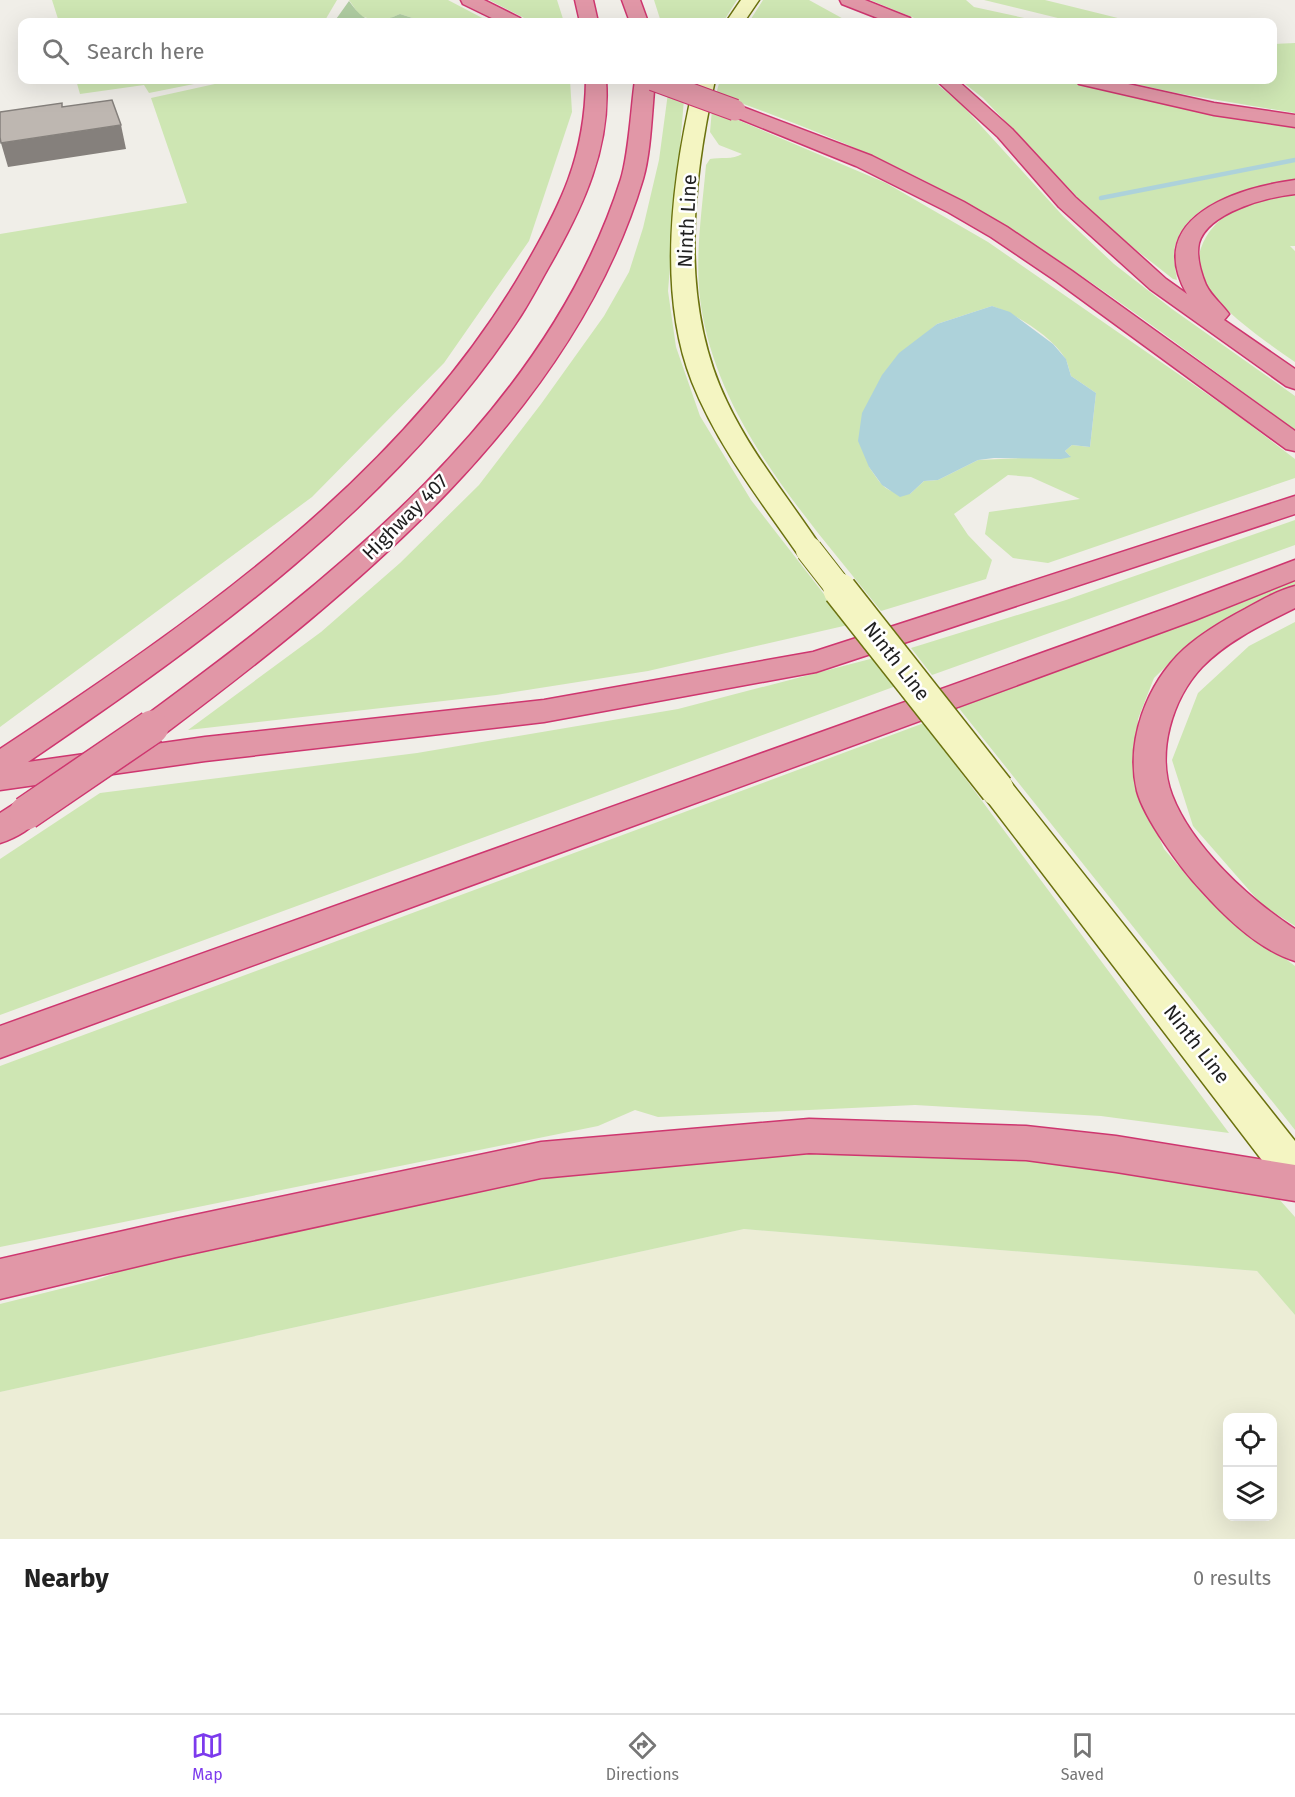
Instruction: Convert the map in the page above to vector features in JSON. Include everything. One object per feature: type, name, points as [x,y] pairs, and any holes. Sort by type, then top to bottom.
[{"type":"highway","points":[[470,0],[505,18]]},
{"type":"highway","points":[[584,0],[588,18]]},
{"type":"highway","points":[[631,0],[638,18]]},
{"type":"highway","points":[[840,2],[859,18]]},
{"type":"highway","points":[[840,2],[890,18]]},
{"type":"highway","points":[[0,765],[191,631],[277,563],[351,498],[427,421],[485,351],[532,282],[577,191],[590,140],[596,84]]},
{"type":"highway","name":"Highway 407","points":[[13,821],[240,664],[346,575],[430,495],[507,408],[560,334],[593,279],[619,223],[635,168],[645,84]]},
{"type":"highway","points":[[664,84],[864,161],[956,207],[1064,276],[1295,443]]},
{"type":"highway","points":[[950,84],[1005,133],[1067,202],[1158,284],[1295,380]]},
{"type":"highway","points":[[1104,84],[1214,109],[1295,122]]},
{"type":"highway","points":[[1295,188],[1282,188],[1233,202],[1200,224],[1188,242],[1187,258],[1192,284],[1213,310],[1295,380]]},
{"type":"highway","points":[[0,778],[205,749],[544,711],[816,662],[1291,506]]},
{"type":"highway","points":[[0,1042],[1184,613],[1295,569]]},
{"type":"highway","points":[[1295,596],[1262,611],[1199,652],[1172,685],[1156,717],[1150,753],[1154,792],[1177,836],[1223,892],[1275,935],[1295,947]]},
{"type":"highway","points":[[0,1279],[176,1238],[541,1160],[809,1136],[1026,1143],[1116,1154],[1295,1183]]},
{"type":"main road","points":[[738,18],[749,2]]},
{"type":"main road","name":"Ninth Line","points":[[704,84],[694,120],[685,220],[684,278],[691,335],[703,379],[733,440],[809,550],[1295,1172]]},
{"type":"green space","points":[[52,0],[337,0],[326,18],[58,18]]},
{"type":"green space","points":[[349,0],[448,0],[482,18],[412,18],[400,14],[391,18],[360,16]]},
{"type":"green space","points":[[489,0],[557,0],[563,18],[524,18]]},
{"type":"green space","points":[[654,0],[737,0],[726,18],[660,18]]},
{"type":"green space","points":[[763,0],[809,0],[842,18],[752,18]]},
{"type":"green space","points":[[870,0],[966,0],[974,7],[1025,18],[914,18]]},
{"type":"green space","points":[[984,0],[1045,0],[1118,18],[1058,18]]},
{"type":"green space","points":[[349,1],[366,18],[337,18]]},
{"type":"green space","points":[[400,14],[412,18],[389,18]]},
{"type":"green space","points":[[1295,43],[1295,113],[1136,84],[1277,84],[1277,44]]},
{"type":"green space","points":[[77,84],[194,84],[149,93],[144,85],[80,94]]},
{"type":"green space","points":[[215,84],[570,84],[572,112],[529,241],[444,363],[312,497],[0,727],[0,234],[187,203],[151,98]]},
{"type":"green space","points":[[719,84],[937,84],[962,105],[1063,216],[1114,264],[1172,309],[1295,396],[1295,430],[1098,287],[974,208],[880,159],[815,131],[716,94]]},
{"type":"green space","points":[[965,84],[1085,84],[1295,125],[1295,182],[1240,193],[1205,208],[1190,220],[1180,234],[1174,252],[1177,280],[1173,279],[1102,223],[983,98]]},
{"type":"green space","points":[[668,93],[684,99],[668,291],[676,347],[700,416],[751,500],[848,625],[648,671],[496,695],[188,730],[321,632],[400,563],[479,485],[541,404],[604,316],[629,272],[643,228],[659,160]]},
{"type":"green space","points":[[712,109],[886,183],[988,242],[1233,412],[1295,459],[1295,478],[1048,563],[1013,558],[985,534],[989,512],[1080,499],[1031,477],[1008,475],[954,514],[968,535],[992,560],[986,579],[881,611],[797,506],[771,469],[747,431],[727,391],[711,350],[701,306],[698,271],[706,165],[710,159],[731,158],[742,154],[719,145],[710,132]],"holes":[[[992,306],[1022,320],[1042,334],[1065,358],[1071,376],[1096,393],[1090,447],[1072,445],[1065,451],[1070,456],[978,460],[938,480],[924,481],[910,494],[885,488],[869,467],[925,334],[937,324]]]},
{"type":"green space","points":[[1295,193],[1295,246],[1290,246],[1295,251],[1295,362],[1244,325],[1220,303],[1202,279],[1199,255],[1208,235],[1227,215],[1253,202]]},
{"type":"green space","points":[[1295,520],[1295,545],[932,675],[911,648],[1066,600]]},
{"type":"green space","points":[[1295,579],[1295,587],[1239,613],[1193,640],[1154,678],[1138,719],[1136,783],[1164,849],[1207,899],[1295,966],[1295,1130],[958,707]]},
{"type":"green space","points":[[1295,622],[1295,926],[1262,905],[1193,826],[1172,760],[1198,693],[1249,646]]},
{"type":"green space","points":[[874,658],[896,686],[0,1015],[0,859],[100,793],[417,753],[678,709]]},
{"type":"green space","points":[[924,723],[1229,1133],[1101,1116],[915,1105],[658,1117],[635,1110],[598,1126],[0,1247],[0,1066]]},
{"type":"green space","points":[[958,1141],[1262,1180],[1295,1217],[1295,1315],[1257,1271],[744,1229],[0,1392],[0,1304],[96,1280],[203,1241],[710,1149]]},
{"type":"green space","points":[[744,1229],[1257,1271],[1295,1315],[1295,1539],[0,1539],[0,1392]]},
{"type":"water","points":[[992,306],[1010,312],[1053,344],[1066,359],[1071,376],[1096,393],[1090,447],[1072,445],[1065,451],[1071,457],[1061,459],[994,458],[978,460],[938,480],[924,481],[910,494],[900,497],[882,485],[869,467],[858,441],[862,413],[882,375],[899,353],[937,324]]},
{"type":"building","points":[[112,100],[121,125],[1,143],[0,112],[62,103],[62,107]]},
{"type":"waterway","points":[[1101,198],[1295,160]]}]
